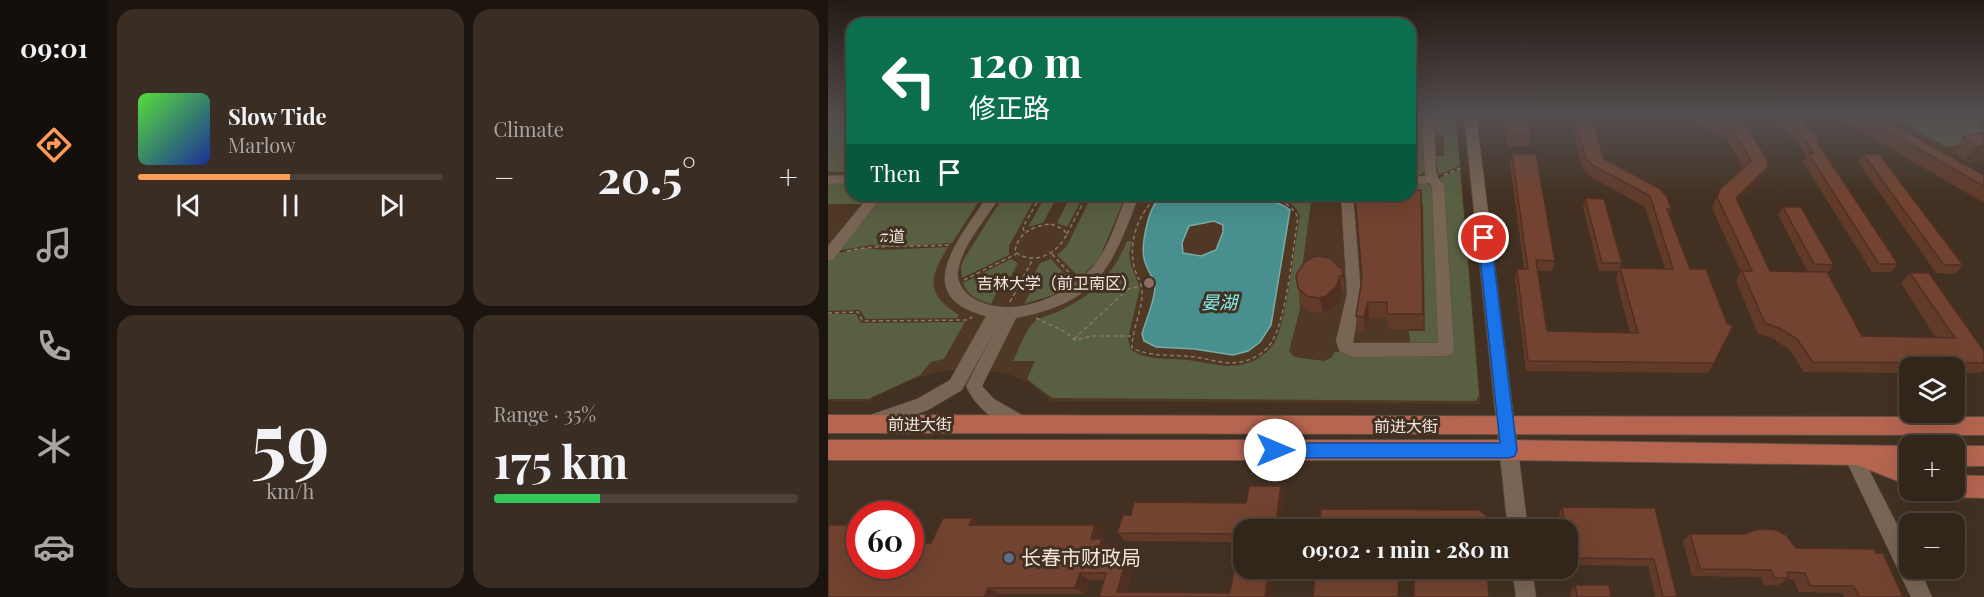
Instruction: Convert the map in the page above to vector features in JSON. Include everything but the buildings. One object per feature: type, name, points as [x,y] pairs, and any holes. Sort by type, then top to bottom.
[{"type":"main road","points":[[1948,426],[1984,420]]},
{"type":"main road","name":"前进大街","points":[[828,424],[1984,426]]},
{"type":"main road","name":"前进大街","points":[[828,450],[1509,450],[1899,456]]},
{"type":"main road","points":[[1853,456],[1899,472]]},
{"type":"main road","points":[[1965,456],[1984,456]]},
{"type":"main road","points":[[1965,486],[1984,487]]},
{"type":"street","points":[[1347,201],[1354,294],[1344,341],[1347,347],[1353,350],[1446,349],[1438,185],[1432,179],[1430,143]]},
{"type":"street","points":[[1473,143],[1517,519]]},
{"type":"street","points":[[1416,180],[1432,179]]},
{"type":"street","points":[[828,180],[846,180]]},
{"type":"street","points":[[829,254],[872,201]]},
{"type":"street","points":[[991,201],[951,270],[953,286],[970,305],[980,310],[1003,313],[1053,303],[1088,285],[1107,258],[1131,201]]},
{"type":"street","points":[[863,424],[922,405],[956,385],[1003,313]]},
{"type":"street","points":[[1003,313],[974,386],[977,394],[989,406],[1023,425]]},
{"type":"street","points":[[1853,456],[1922,597]]},
{"type":"street","points":[[1524,579],[1526,597]]},
{"type":"path","points":[[1432,179],[1463,167]]},
{"type":"path","points":[[1024,232],[1023,227],[1038,201]]},
{"type":"path","points":[[1066,234],[1063,229],[1051,224],[1034,227],[1024,232],[1014,247],[1016,253],[1025,258],[1033,259],[1051,253],[1062,244],[1084,201]]},
{"type":"path","points":[[1150,201],[1132,238],[1131,252],[1134,268],[1143,286],[1131,336],[1132,348],[1155,357],[1193,357],[1229,364],[1243,362],[1261,353],[1272,341],[1278,323],[1298,217],[1295,209],[1285,201]]},
{"type":"path","points":[[1136,213],[1144,213]]},
{"type":"path","name":"π道","points":[[829,254],[868,246],[888,248],[953,245]]},
{"type":"path","points":[[953,286],[1016,253]]},
{"type":"path","points":[[1051,253],[1088,285],[1128,289],[1143,286]]},
{"type":"path","points":[[1003,313],[1033,259]]},
{"type":"path","points":[[1074,340],[1128,289]]},
{"type":"path","points":[[828,313],[858,312],[862,320],[866,321],[967,320],[973,316]]},
{"type":"path","points":[[1033,316],[1050,326],[1066,330],[1074,340]]},
{"type":"path","points":[[1074,340],[1093,336],[1131,336]]},
{"type":"shaded area","name":"吉林大学（前卫南区）","points":[[828,143],[846,143],[846,201],[1416,201],[1416,143],[1458,143],[1481,404],[1051,401],[1031,384],[1011,375],[990,371],[957,370],[937,372],[914,379],[868,401],[828,401]]},
{"type":"shaded area","points":[[1931,143],[1984,143],[1984,160],[1969,164]]},
{"type":"green space","points":[[828,143],[846,143],[846,172],[828,172]]},
{"type":"green space","points":[[1418,143],[1423,143],[1424,172],[1416,175],[1416,152],[1418,152]]},
{"type":"green space","points":[[1444,143],[1458,143],[1460,166],[1438,175],[1436,156],[1444,156]]},
{"type":"green space","points":[[1939,143],[1966,143],[1946,147]]},
{"type":"green space","points":[[1460,169],[1479,395],[1476,401],[1052,398],[1027,379],[1035,361],[1013,361],[1024,336],[1033,323],[1041,317],[1069,306],[1090,292],[1108,274],[1127,241],[1132,241],[1129,254],[1140,288],[1128,338],[1131,350],[1154,358],[1225,366],[1253,361],[1274,343],[1290,283],[1300,216],[1297,210],[1286,201],[1311,201],[1299,291],[1300,309],[1289,351],[1294,357],[1324,361],[1331,358],[1335,352],[1452,353],[1440,178]]},
{"type":"green space","points":[[828,183],[846,183],[846,201],[869,201],[867,204],[828,204]]},
{"type":"green space","points":[[1416,184],[1433,186],[1440,343],[1410,345],[1409,331],[1425,331],[1423,205],[1371,205],[1387,201],[1416,201]]},
{"type":"green space","points":[[877,201],[979,201],[952,243],[889,247],[871,245],[836,251]]},
{"type":"green space","points":[[1000,201],[1034,201],[1009,246],[1009,255],[962,278],[961,267]]},
{"type":"green space","points":[[1043,201],[1055,201],[1043,223],[1028,227]]},
{"type":"green space","points":[[1068,201],[1081,201],[1067,227],[1057,223]]},
{"type":"green space","points":[[1089,201],[1123,201],[1099,259],[1080,278],[1057,255],[1067,246]]},
{"type":"green space","points":[[948,247],[937,268],[934,285],[940,300],[959,315],[957,318],[866,319],[860,310],[828,311],[828,261],[833,254],[865,248],[884,250]]},
{"type":"green space","points":[[1011,259],[1018,263],[1008,282],[1002,282],[991,304],[974,297],[965,287],[963,283]]},
{"type":"green space","points":[[1051,259],[1073,283],[1053,295],[1024,304],[1035,283],[1030,282],[1040,263]]},
{"type":"green space","points":[[828,314],[856,314],[861,323],[965,322],[944,359],[931,362],[920,375],[868,399],[828,399]]},
{"type":"water","name":"晏湖","points":[[1156,201],[1272,201],[1290,210],[1271,325],[1260,342],[1248,351],[1233,355],[1194,349],[1156,347],[1144,341],[1142,334],[1155,288],[1143,251],[1147,224]],"holes":[[[1214,221],[1223,225],[1223,232],[1216,250],[1201,256],[1183,253],[1182,243],[1189,226]]]},
{"type":"place","name":"吉林大学（前卫南区）","points":[[1149,283]]},
{"type":"place","name":"长春市财政局","points":[[1009,558]]},
{"type":"route","points":[[1275,450],[1509,450],[1484,238]]}]
